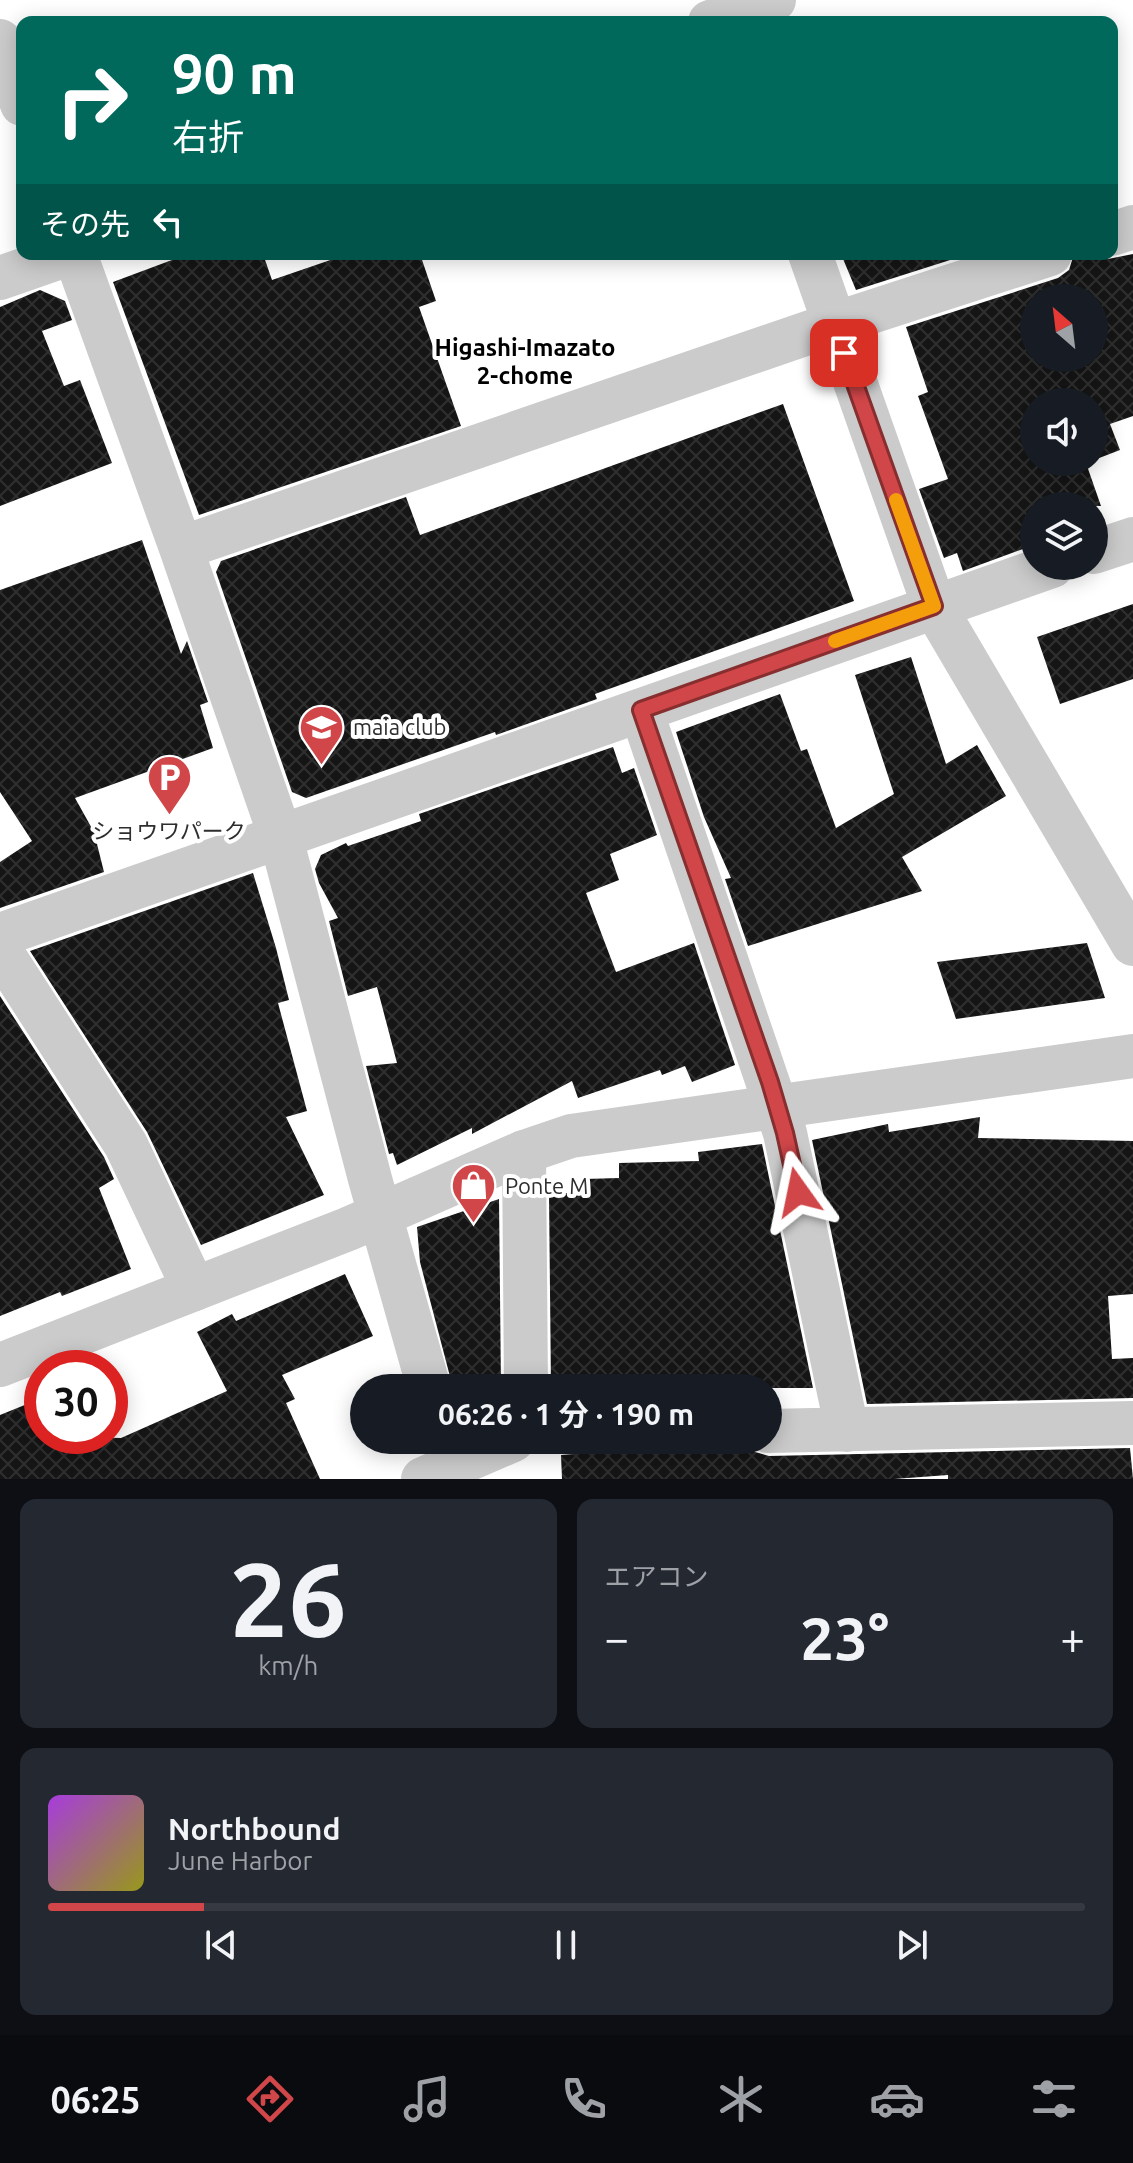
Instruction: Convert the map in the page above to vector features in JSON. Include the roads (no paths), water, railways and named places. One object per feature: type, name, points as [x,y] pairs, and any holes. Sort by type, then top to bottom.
[{"type":"street","points":[[724,15],[774,0]]},
{"type":"street","points":[[0,41],[16,87]]},
{"type":"street","points":[[0,278],[54,260]]},
{"type":"street","points":[[74,260],[181,548],[281,838],[380,1216],[425,1374]]},
{"type":"street","points":[[812,260],[934,606],[1133,944]]},
{"type":"street","points":[[181,548],[834,324],[1031,260]]},
{"type":"street","points":[[1108,547],[1133,539]]},
{"type":"street","points":[[0,935],[1020,577]]},
{"type":"street","points":[[641,710],[785,1133],[847,1430]]},
{"type":"street","points":[[0,950],[126,1145],[194,1289]]},
{"type":"street","points":[[0,1365],[380,1216],[524,1152],[571,1136],[1133,1056]]},
{"type":"street","points":[[524,1152],[526,1374]]},
{"type":"street","points":[[782,1431],[1133,1423]]},
{"type":"street","points":[[443,1466],[475,1454]]},
{"type":"place","name":"maia club","points":[[322,766]]},
{"type":"place","name":"ショウワパーク","points":[[169,817]]},
{"type":"place","name":"Ponte M","points":[[474,1225]]},
{"type":"district","name":"Higashi-Imazato 2-chome","points":[[525,362]]}]
